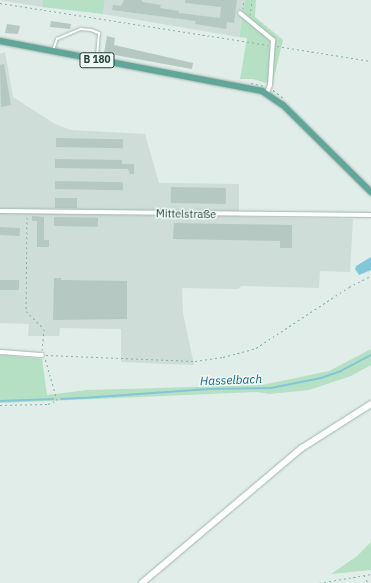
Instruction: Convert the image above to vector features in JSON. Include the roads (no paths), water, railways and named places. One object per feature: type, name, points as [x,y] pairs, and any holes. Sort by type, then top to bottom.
[{"type":"main road","name":"B 180","points":[[0,41],[267,93],[283,105],[371,192]]},
{"type":"street","points":[[241,14],[271,37],[274,46],[270,85],[267,93]]},
{"type":"street","name":"Mittelstraße","points":[[0,211],[371,215]]},
{"type":"street","points":[[0,352],[43,355]]},
{"type":"street","points":[[142,583],[309,443],[371,404]]},
{"type":"lane","points":[[52,51],[57,39],[80,29],[91,30],[99,33],[97,60]]},
{"type":"water","points":[[371,257],[371,270],[359,275],[355,269],[356,266]]},
{"type":"waterway","name":"Hasselbach","points":[[83,398],[209,389],[271,388],[321,378],[341,371],[371,355]]},
{"type":"waterway","name":"Hasselbach","points":[[61,399],[83,398]]},
{"type":"waterway","name":"Hasselbach","points":[[0,401],[53,399]]}]
